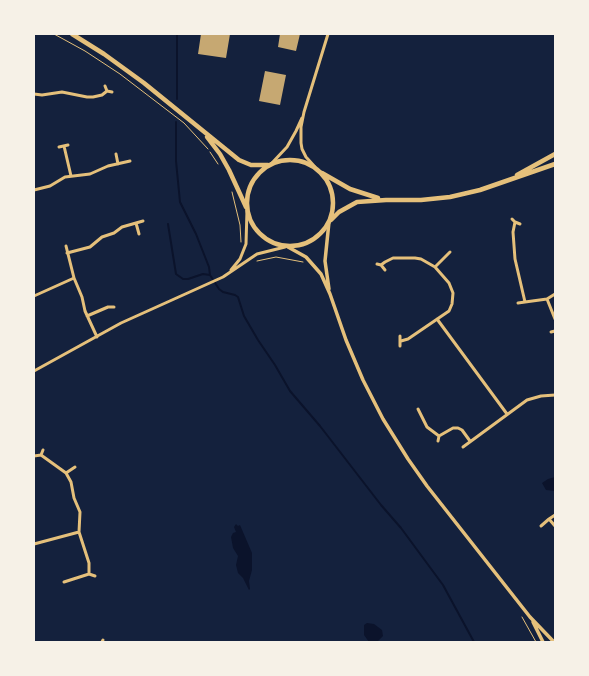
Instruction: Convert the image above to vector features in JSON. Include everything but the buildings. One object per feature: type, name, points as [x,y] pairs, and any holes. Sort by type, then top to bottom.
[{"type":"main road","points":[[72,34],[126,69],[241,162],[251,165],[270,165],[286,160],[293,160],[308,164],[350,190],[386,200]]},
{"type":"main road","points":[[202,131],[226,165],[247,210],[250,221],[256,231],[264,239],[274,244],[287,247],[301,246],[313,241],[322,233],[339,212],[353,203],[370,200],[421,200],[450,197],[480,190],[555,164]]},
{"type":"main road","points":[[510,179],[532,165],[555,154]]},
{"type":"main road","points":[[247,210],[247,196],[251,183],[259,173],[270,165]]},
{"type":"main road","points":[[319,171],[328,182],[333,194],[333,208],[330,222]]},
{"type":"street","points":[[315,168],[303,152],[301,143],[301,127],[304,112],[328,34]]},
{"type":"street","points":[[105,86],[107,91]]},
{"type":"street","points":[[34,94],[42,95],[62,92],[93,97],[102,95],[107,91],[112,92]]},
{"type":"street","points":[[270,165],[290,142],[304,112]]},
{"type":"street","points":[[59,147],[68,145]]},
{"type":"street","points":[[64,146],[71,176]]},
{"type":"street","points":[[116,154],[118,164]]},
{"type":"street","points":[[34,190],[50,186],[61,179],[71,176],[90,174],[102,168],[130,161]]},
{"type":"street","points":[[228,273],[240,259],[245,248],[247,234],[247,210]]},
{"type":"street","points":[[512,219],[520,224]]},
{"type":"street","points":[[67,253],[90,247],[102,237],[114,233],[122,227],[143,221]]},
{"type":"street","points":[[330,222],[325,261],[330,294]]},
{"type":"street","points":[[516,222],[513,232],[515,259],[526,302]]},
{"type":"street","points":[[136,223],[139,234]]},
{"type":"street","points":[[66,246],[74,278],[82,297],[87,316],[97,337]]},
{"type":"street","points":[[34,371],[128,320],[218,279],[257,254],[287,247],[306,257],[314,264],[321,274],[363,380],[398,445],[427,486],[530,617],[554,642]]},
{"type":"street","points":[[435,267],[450,252]]},
{"type":"street","points":[[382,265],[388,259],[393,258],[415,258],[428,262],[435,267],[449,283],[454,297],[448,311],[408,339],[401,341]]},
{"type":"street","points":[[377,264],[382,265],[385,270]]},
{"type":"street","points":[[34,296],[74,278]]},
{"type":"street","points":[[518,304],[547,299],[555,294]]},
{"type":"street","points":[[547,299],[555,319]]},
{"type":"street","points":[[87,316],[108,307],[114,307]]},
{"type":"street","points":[[437,319],[507,414]]},
{"type":"street","points":[[400,336],[400,346]]},
{"type":"street","points":[[462,447],[527,400],[541,396],[555,395]]},
{"type":"street","points":[[418,409],[427,427],[439,436]]},
{"type":"street","points":[[438,441],[439,436],[453,428],[458,428],[462,430],[470,441]]},
{"type":"street","points":[[41,455],[43,450]]},
{"type":"street","points":[[34,456],[41,455],[66,473],[71,482],[74,498],[80,512],[79,532],[89,563],[89,574]]},
{"type":"street","points":[[66,473],[76,467]]},
{"type":"street","points":[[541,526],[555,515]]},
{"type":"street","points":[[550,519],[555,526]]},
{"type":"street","points":[[34,544],[79,532]]},
{"type":"street","points":[[64,582],[89,574],[95,576]]},
{"type":"street","points":[[530,617],[543,642]]},
{"type":"path","points":[[54,34],[85,51],[120,74],[180,121],[206,146],[220,167]]},
{"type":"path","points":[[232,193],[240,225],[240,241]]},
{"type":"path","points":[[254,262],[276,257],[306,263]]},
{"type":"water","points":[[555,477],[555,491],[546,490],[542,483]]},
{"type":"water","points":[[236,524],[238,526],[240,525],[252,553],[252,570],[249,581],[249,590],[243,578],[238,573],[236,565],[238,556],[233,548],[231,537],[233,533],[236,532],[234,527]]},
{"type":"water","points":[[367,623],[374,624],[382,630],[383,636],[377,642],[369,642],[364,635],[364,625]]},
{"type":"waterway","points":[[177,34],[177,99]]},
{"type":"waterway","points":[[176,122],[176,161],[180,202],[196,234],[209,267],[210,275],[219,289],[223,292],[238,297],[244,316],[290,391],[320,426],[381,505],[401,528],[443,585],[474,642]]},
{"type":"waterway","points":[[168,224],[176,274],[183,279],[188,279],[203,274],[210,275]]}]
